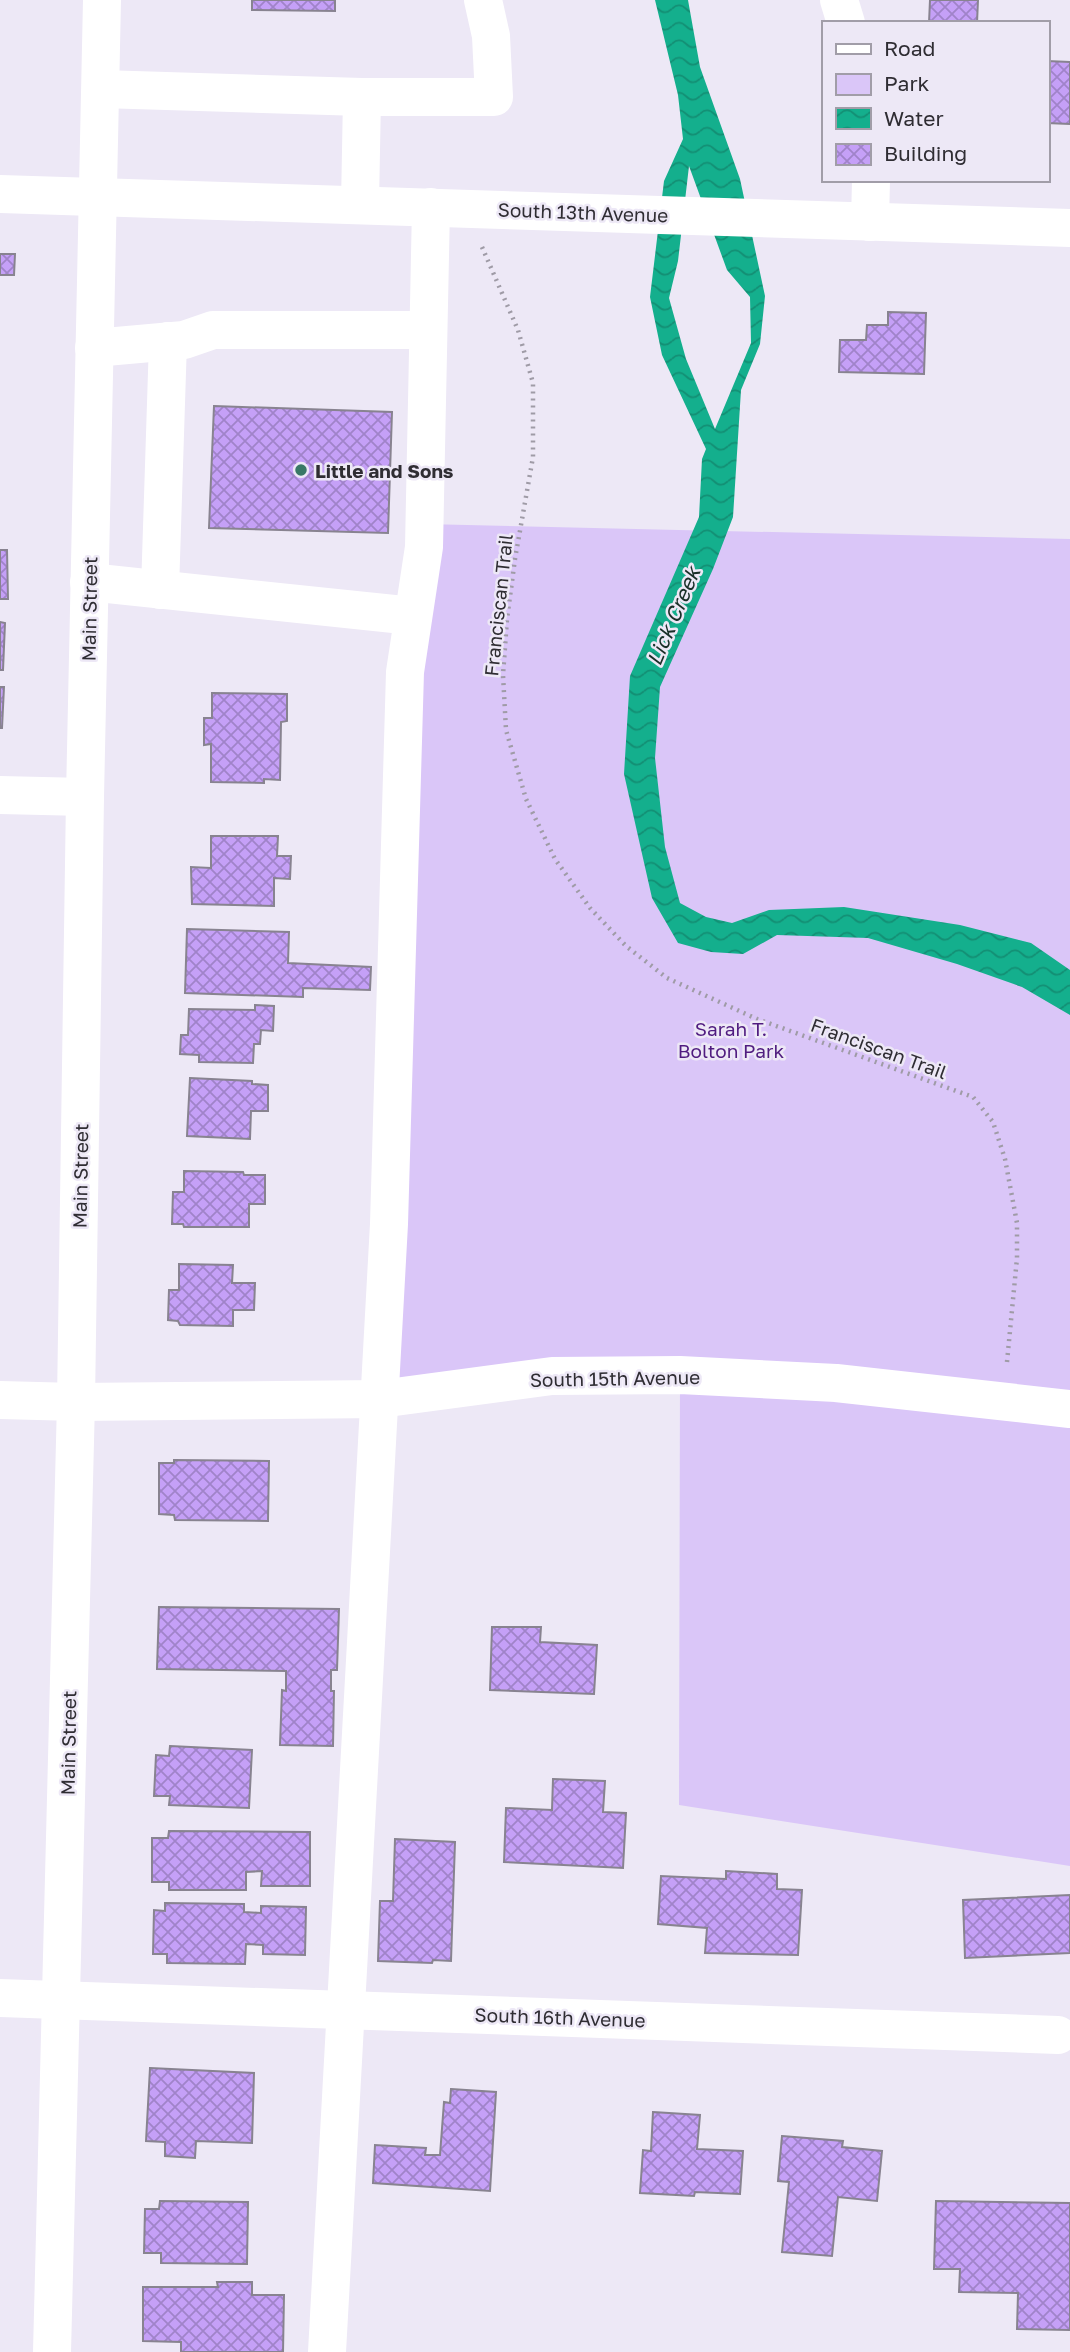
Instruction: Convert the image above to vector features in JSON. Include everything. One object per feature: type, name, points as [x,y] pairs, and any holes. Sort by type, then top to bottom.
[{"type":"street","name":"Main Street","points":[[52,2352],[76,1402],[85,797],[102,0]]},
{"type":"street","points":[[100,89],[362,97],[494,97],[491,36],[483,0]]},
{"type":"street","points":[[839,0],[845,21]]},
{"type":"street","points":[[360,204],[362,97]]},
{"type":"street","points":[[870,222],[871,182]]},
{"type":"street","name":"South 13th Avenue","points":[[0,194],[1070,228]]},
{"type":"street","points":[[327,2352],[390,1211],[405,673],[424,547],[431,207]]},
{"type":"street","points":[[94,348],[184,340],[213,330],[428,330]]},
{"type":"street","points":[[160,590],[168,341]]},
{"type":"street","points":[[89,582],[413,616]]},
{"type":"street","points":[[0,795],[85,797]]},
{"type":"street","name":"South 15th Avenue","points":[[0,1400],[76,1402],[380,1399],[552,1376],[706,1376],[836,1383],[1070,1409]]},
{"type":"street","name":"South 16th Avenue","points":[[0,1998],[1058,2035]]},
{"type":"path","name":"Franciscan Trail","points":[[482,246],[518,330],[533,383],[533,457],[510,595],[503,675],[506,730],[532,811],[555,859],[590,908],[626,946],[667,978],[757,1018],[973,1097],[993,1122],[1005,1159],[1017,1223],[1017,1258],[1006,1374]]},
{"type":"green space","name":"Sarah T. Bolton Park","points":[[424,524],[1070,539],[1070,1866],[679,1805],[680,1375],[380,1399]]},
{"type":"water","name":"Lick Creek","points":[[655,0],[688,0],[700,67],[740,179],[765,296],[760,344],[741,390],[733,517],[713,569],[660,687],[655,758],[665,847],[680,903],[706,917],[732,923],[769,910],[844,907],[960,925],[1031,943],[1070,970],[1070,1015],[1022,987],[957,964],[868,938],[777,935],[743,954],[711,952],[678,943],[652,898],[624,774],[630,676],[699,517],[702,459],[706,449],[662,355],[650,297],[664,181],[683,139],[678,95]],"holes":[[[689,166],[727,270],[750,297],[751,343],[715,429],[686,359],[669,298],[678,261]]]},
{"type":"building","points":[[252,0],[335,0],[335,11],[252,10]]},
{"type":"building","points":[[930,0],[978,0],[977,21],[929,21]]},
{"type":"building","points":[[1049,61],[1070,62],[1070,124],[1049,123]]},
{"type":"building","points":[[0,254],[15,254],[14,275],[0,275]]},
{"type":"building","points":[[888,312],[926,313],[924,374],[839,372],[840,340],[866,340],[867,325],[888,325]]},
{"type":"building","name":"Little and Sons","points":[[214,406],[392,412],[388,533],[209,528]]},
{"type":"building","points":[[0,550],[7,550],[8,599],[0,599]]},
{"type":"building","points":[[0,622],[5,623],[3,670],[0,670]]},
{"type":"building","points":[[0,687],[4,687],[2,728],[0,728]]},
{"type":"building","points":[[212,693],[287,694],[287,721],[281,722],[280,780],[264,779],[264,783],[211,782],[211,744],[204,745],[204,718],[212,718]]},
{"type":"building","points":[[211,836],[278,836],[277,856],[291,856],[290,879],[274,878],[274,906],[192,904],[191,867],[211,868]]},
{"type":"building","points":[[187,929],[289,932],[288,963],[371,967],[370,990],[303,988],[303,997],[185,993]]},
{"type":"building","points":[[255,1005],[274,1006],[273,1031],[261,1030],[260,1044],[254,1044],[253,1063],[199,1062],[199,1055],[180,1054],[181,1035],[188,1035],[189,1009],[255,1010]]},
{"type":"building","points":[[190,1078],[252,1081],[252,1084],[268,1085],[268,1111],[251,1111],[250,1139],[187,1136]]},
{"type":"building","points":[[184,1171],[265,1175],[265,1204],[249,1204],[249,1227],[184,1227],[183,1224],[172,1224],[173,1192],[184,1192]]},
{"type":"building","points":[[179,1264],[233,1265],[232,1283],[255,1283],[254,1310],[233,1310],[233,1326],[180,1325],[178,1321],[168,1320],[169,1290],[179,1290]]},
{"type":"building","points":[[174,1460],[269,1461],[268,1521],[175,1520],[174,1515],[159,1514],[159,1463],[174,1463]]},
{"type":"building","points":[[159,1607],[339,1609],[337,1670],[331,1670],[331,1691],[334,1691],[333,1746],[280,1745],[282,1690],[286,1691],[286,1671],[157,1669]]},
{"type":"building","points":[[492,1627],[541,1627],[540,1642],[597,1645],[594,1694],[490,1690]]},
{"type":"building","points":[[170,1746],[252,1750],[249,1808],[169,1805],[170,1796],[154,1796],[156,1755],[169,1756]]},
{"type":"building","points":[[553,1779],[605,1781],[603,1812],[626,1813],[623,1868],[504,1862],[506,1808],[552,1810]]},
{"type":"building","points":[[169,1831],[310,1832],[310,1886],[261,1886],[262,1871],[246,1872],[246,1890],[169,1890],[169,1882],[152,1882],[152,1838],[168,1838]]},
{"type":"building","points":[[395,1839],[455,1842],[451,1961],[378,1961],[380,1901],[393,1901]]},
{"type":"building","points":[[726,1871],[777,1874],[777,1889],[802,1890],[798,1955],[705,1953],[707,1928],[658,1924],[661,1876],[726,1879]]},
{"type":"building","points":[[1070,1895],[1070,1953],[965,1958],[963,1900]]},
{"type":"building","points":[[165,1903],[244,1904],[244,1912],[261,1913],[261,1906],[306,1907],[305,1955],[263,1954],[263,1945],[246,1944],[245,1964],[167,1963],[167,1954],[153,1954],[154,1910],[165,1911]]},
{"type":"building","points":[[150,2068],[254,2073],[252,2143],[196,2141],[195,2158],[165,2156],[165,2142],[146,2141]]},
{"type":"building","points":[[451,2089],[496,2092],[490,2191],[373,2183],[375,2145],[426,2148],[425,2155],[440,2155],[444,2102],[450,2103]]},
{"type":"building","points":[[653,2112],[700,2115],[697,2149],[743,2151],[740,2194],[695,2192],[694,2196],[640,2193],[643,2150],[651,2151]]},
{"type":"building","points":[[782,2136],[843,2141],[842,2147],[882,2151],[877,2201],[838,2197],[832,2256],[782,2252],[789,2182],[778,2181]]},
{"type":"building","points":[[160,2201],[248,2202],[247,2264],[161,2263],[161,2253],[144,2253],[145,2209],[159,2209]]},
{"type":"building","points":[[936,2201],[1070,2203],[1070,2330],[1017,2329],[1018,2293],[959,2292],[960,2269],[934,2269]]},
{"type":"building","points":[[217,2282],[252,2282],[252,2295],[284,2295],[283,2352],[181,2352],[181,2342],[143,2341],[143,2287],[218,2287]]},
{"type":"place","name":"Little and Sons","points":[[301,470]]}]
